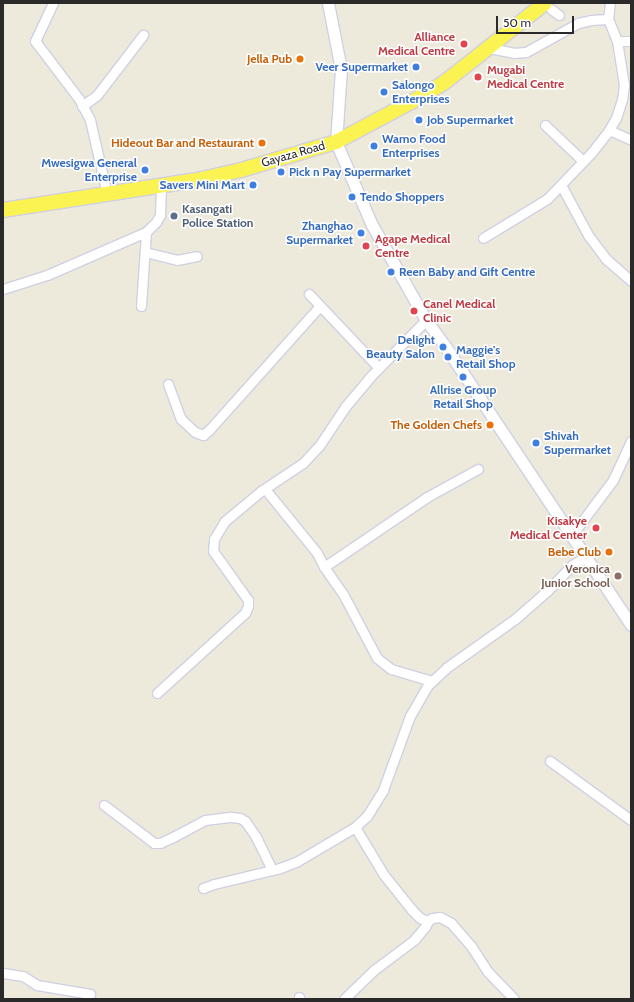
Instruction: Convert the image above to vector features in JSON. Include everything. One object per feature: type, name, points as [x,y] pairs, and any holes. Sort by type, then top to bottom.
[{"type":"main road","name":"Gayaza Road","points":[[3,210],[161,186],[241,170],[336,142],[422,96],[454,75],[548,6]]},
{"type":"street","points":[[53,3],[35,40],[82,106],[90,120],[107,194]]},
{"type":"street","points":[[328,3],[341,69],[336,142],[372,225],[426,320],[450,352],[631,625]]},
{"type":"street","points":[[483,238],[547,199],[583,161],[609,130],[622,100],[624,85],[617,41],[608,19],[610,3]]},
{"type":"street","points":[[548,6],[559,15]]},
{"type":"street","points":[[489,48],[514,53],[526,52],[578,23],[591,20],[608,19]]},
{"type":"street","points":[[82,106],[102,90],[143,35]]},
{"type":"street","points":[[617,41],[631,41]]},
{"type":"street","points":[[546,125],[583,161]]},
{"type":"street","points":[[609,130],[631,140]]},
{"type":"street","points":[[560,185],[588,235],[606,259],[631,281]]},
{"type":"street","points":[[3,289],[47,275],[146,232],[156,222],[160,214],[161,186]]},
{"type":"street","points":[[141,306],[146,232]]},
{"type":"street","points":[[145,252],[178,260],[197,256]]},
{"type":"street","points":[[309,294],[378,367]]},
{"type":"street","points":[[168,384],[181,419],[195,432],[203,435],[320,306]]},
{"type":"street","points":[[157,694],[245,613],[248,606],[248,600],[213,551],[214,539],[225,521],[265,489],[303,463],[319,446],[345,407],[378,367],[426,320]]},
{"type":"street","points":[[571,536],[613,480],[631,441]]},
{"type":"street","points":[[324,567],[427,497],[478,469]]},
{"type":"street","points":[[265,489],[317,553],[324,567],[344,594],[377,658],[391,669],[432,681]]},
{"type":"street","points":[[203,888],[272,870],[296,862],[356,827],[367,816],[382,790],[410,716],[418,699],[432,681],[515,619],[548,591],[572,565],[585,557]]},
{"type":"street","points":[[550,761],[631,820]]},
{"type":"street","points":[[104,805],[154,843],[173,837],[205,820],[231,817],[240,818],[245,821],[256,837],[272,870]]},
{"type":"street","points":[[356,827],[384,875],[412,910],[420,918],[428,921]]},
{"type":"street","points":[[344,999],[374,970],[414,940],[426,927],[428,921],[432,918],[440,917],[450,923],[471,946],[488,972],[514,999]]},
{"type":"street","points":[[3,973],[23,976],[37,985],[90,994]]},
{"type":"place","name":"Alliance Medical Centre","points":[[464,44]]},
{"type":"place","name":"Jella Pub","points":[[300,59]]},
{"type":"place","name":"Veer Supermarket","points":[[416,67]]},
{"type":"place","name":"Mugabi Medical Centre","points":[[478,77]]},
{"type":"place","name":"Salongo Enterprises","points":[[384,92]]},
{"type":"place","name":"Job Supermarket","points":[[419,120]]},
{"type":"place","name":"Hideout Bar and Restaurant","points":[[262,143]]},
{"type":"place","name":"Wamo Food Enterprises","points":[[374,146]]},
{"type":"place","name":"Mwesigwa General Enterprise","points":[[145,170]]},
{"type":"place","name":"Pick n Pay Supermarket","points":[[281,172]]},
{"type":"place","name":"Savers Mini Mart","points":[[253,185]]},
{"type":"place","name":"Tendo Shoppers","points":[[352,197]]},
{"type":"place","name":"Kasangati Police Station","points":[[174,216]]},
{"type":"place","name":"Zhanghao Supermarket","points":[[361,233]]},
{"type":"place","name":"Agape Medical Centre","points":[[366,246]]},
{"type":"place","name":"Reen Baby and Gift Centre","points":[[391,272]]},
{"type":"place","name":"Canel Medical Clinic","points":[[414,311]]},
{"type":"place","name":"Delight Beauty Salon","points":[[443,347]]},
{"type":"place","name":"Maggie's Retail Shop","points":[[448,357]]},
{"type":"place","name":"Allrise Group Retail Shop","points":[[463,377]]},
{"type":"place","name":"The Golden Chefs","points":[[490,425]]},
{"type":"place","name":"Shivah Supermarket","points":[[536,443]]},
{"type":"place","name":"Kisakye Medical Center","points":[[596,528]]},
{"type":"place","name":"Bebe Club","points":[[609,552]]},
{"type":"place","name":"Veronica Junior School","points":[[618,576]]}]
